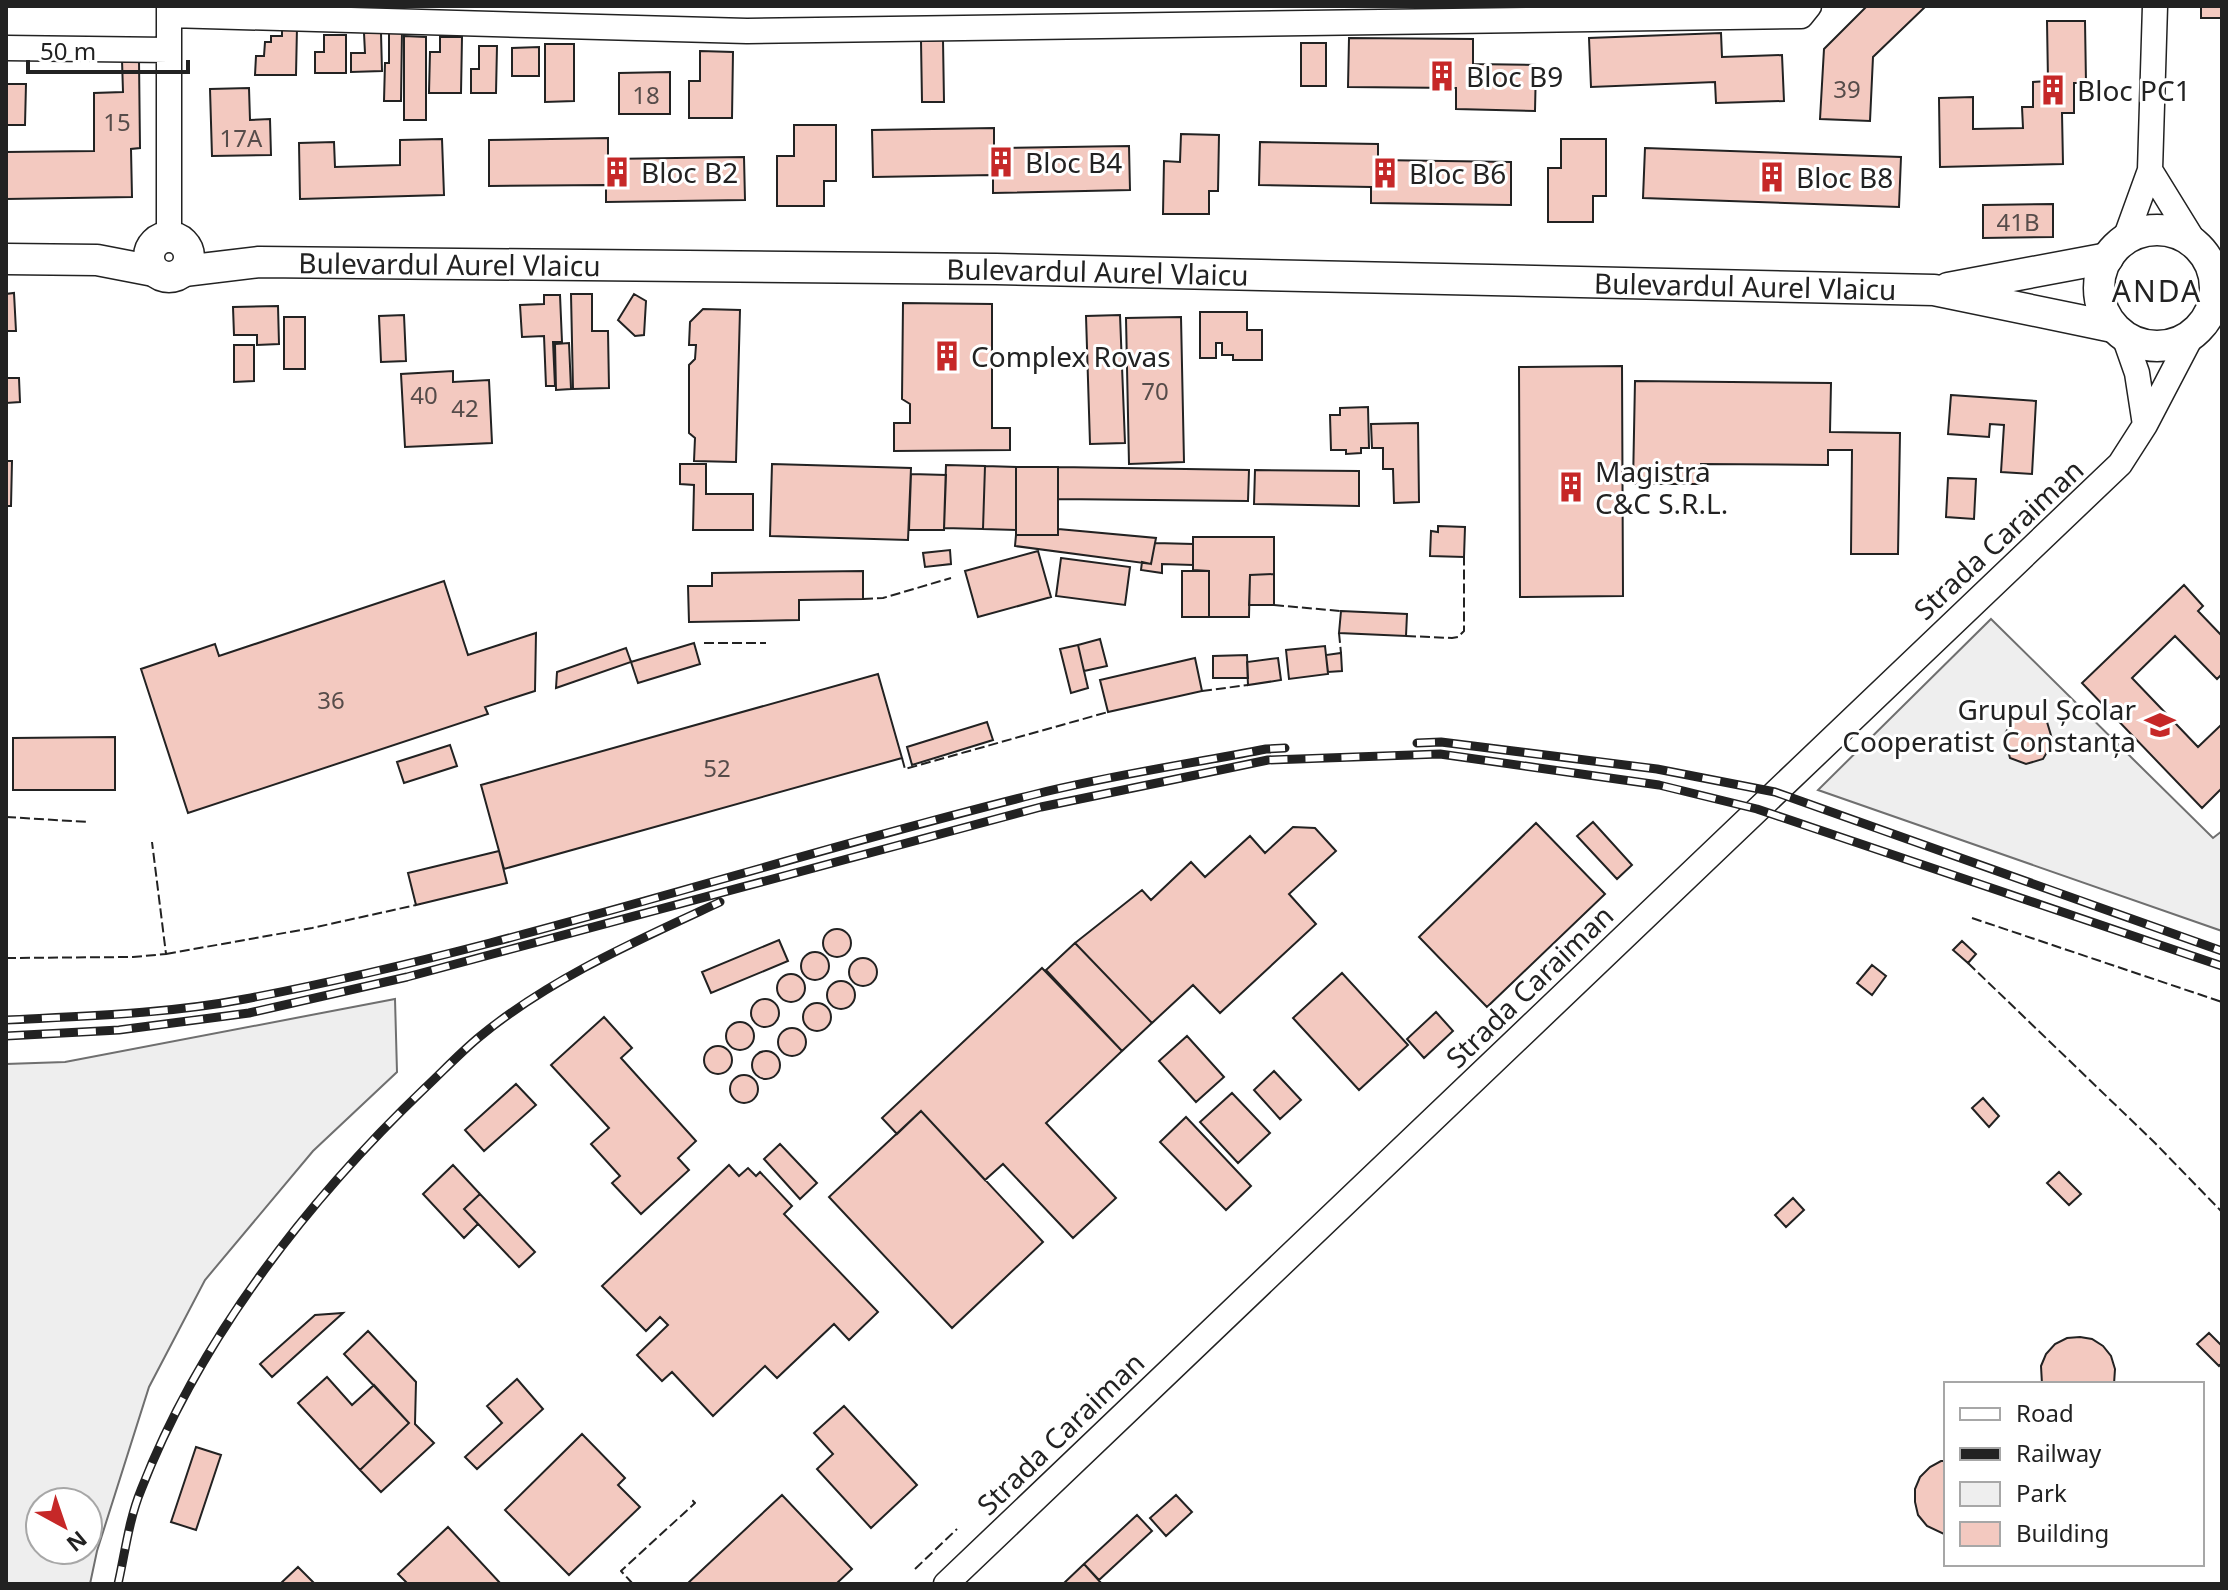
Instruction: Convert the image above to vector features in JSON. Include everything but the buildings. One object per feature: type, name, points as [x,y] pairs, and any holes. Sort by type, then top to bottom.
[{"type":"main road","points":[[2157,230],[2177,233],[2207,251],[2214,272],[2216,293],[2207,322],[2171,345],[2154,347],[2135,343],[2118,332],[2103,310],[2099,281],[2116,249],[2136,234],[2157,230]]},
{"type":"main road","name":"Bulevardul Aurel Vlaicu","points":[[1934,290],[2116,249]]},
{"type":"main road","name":"Bulevardul Aurel Vlaicu","points":[[6,259],[97,260],[169,254],[259,262],[996,269],[1934,290],[2118,332]]},
{"type":"street","points":[[2116,249],[2150,170],[2155,6]]},
{"type":"street","points":[[169,254],[169,11],[747,31],[1468,14],[1805,11]]},
{"type":"street","points":[[6,48],[168,50]]},
{"type":"street","points":[[2150,170],[2207,251]]},
{"type":"street","name":"Strada Caraiman","points":[[946,1584],[2120,464],[2207,322]]},
{"type":"street","points":[[2118,332],[2137,373],[2145,425]]},
{"type":"green space","points":[[1991,619],[2213,838],[2222,831],[2222,931],[1818,790]]},
{"type":"green space","points":[[395,999],[397,1072],[313,1151],[205,1280],[149,1387],[104,1529],[104,1486],[24,1486],[24,1566],[94,1566],[90,1584],[6,1584],[6,1064],[65,1062]]},
{"type":"railway","points":[[1417,743],[1441,742],[1657,769],[1775,792],[2222,951]]},
{"type":"railway","points":[[6,1020],[186,1008],[345,978],[543,929],[1036,794],[1151,770],[1285,748]]},
{"type":"railway","points":[[6,1036],[119,1030],[249,1013],[407,977],[1041,807],[1268,760],[1440,754],[1659,785],[1757,809],[2222,966]]},
{"type":"railway","points":[[118,1584],[137,1501],[165,1434],[194,1379],[261,1274],[340,1177],[451,1063],[505,1017],[594,962],[720,902]]},
{"type":"fence","points":[[1406,636],[1452,638],[1464,631],[1464,557]]},
{"type":"fence","points":[[863,599],[883,598],[951,578]]},
{"type":"fence","points":[[1274,605],[1341,611]]},
{"type":"fence","points":[[1339,633],[1341,653]]},
{"type":"fence","points":[[704,643],[766,643]]},
{"type":"fence","points":[[1202,691],[1248,685]]},
{"type":"fence","points":[[902,758],[905,769],[1108,712]]},
{"type":"fence","points":[[6,817],[88,822]]},
{"type":"fence","points":[[6,958],[166,954],[152,842]]},
{"type":"fence","points":[[166,954],[312,928],[416,905]]},
{"type":"fence","points":[[1972,918],[2222,1002]]},
{"type":"fence","points":[[1968,963],[2222,1212]]},
{"type":"fence","points":[[633,1584],[621,1571],[695,1503],[696,1498]]},
{"type":"fence","points":[[915,1569],[957,1529]]},
{"type":"place","name":"Bloc B9","points":[[1442,76]]},
{"type":"place","name":"Bloc PC1","points":[[2053,90]]},
{"type":"place","name":"Bloc B4","points":[[1001,162]]},
{"type":"place","name":"Bloc B2","points":[[617,172]]},
{"type":"place","name":"Bloc B6","points":[[1385,173]]},
{"type":"place","name":"Bloc B8","points":[[1772,177]]},
{"type":"place","name":"Complex Rovas","points":[[947,356]]},
{"type":"place","name":"Magistra C&C S.R.L.","points":[[1571,487]]},
{"type":"place","name":"Grupul Școlar Cooperatist Constanța","points":[[2160,725]]},
{"type":"district","name":"ANDA","points":[[2157,290]]}]
